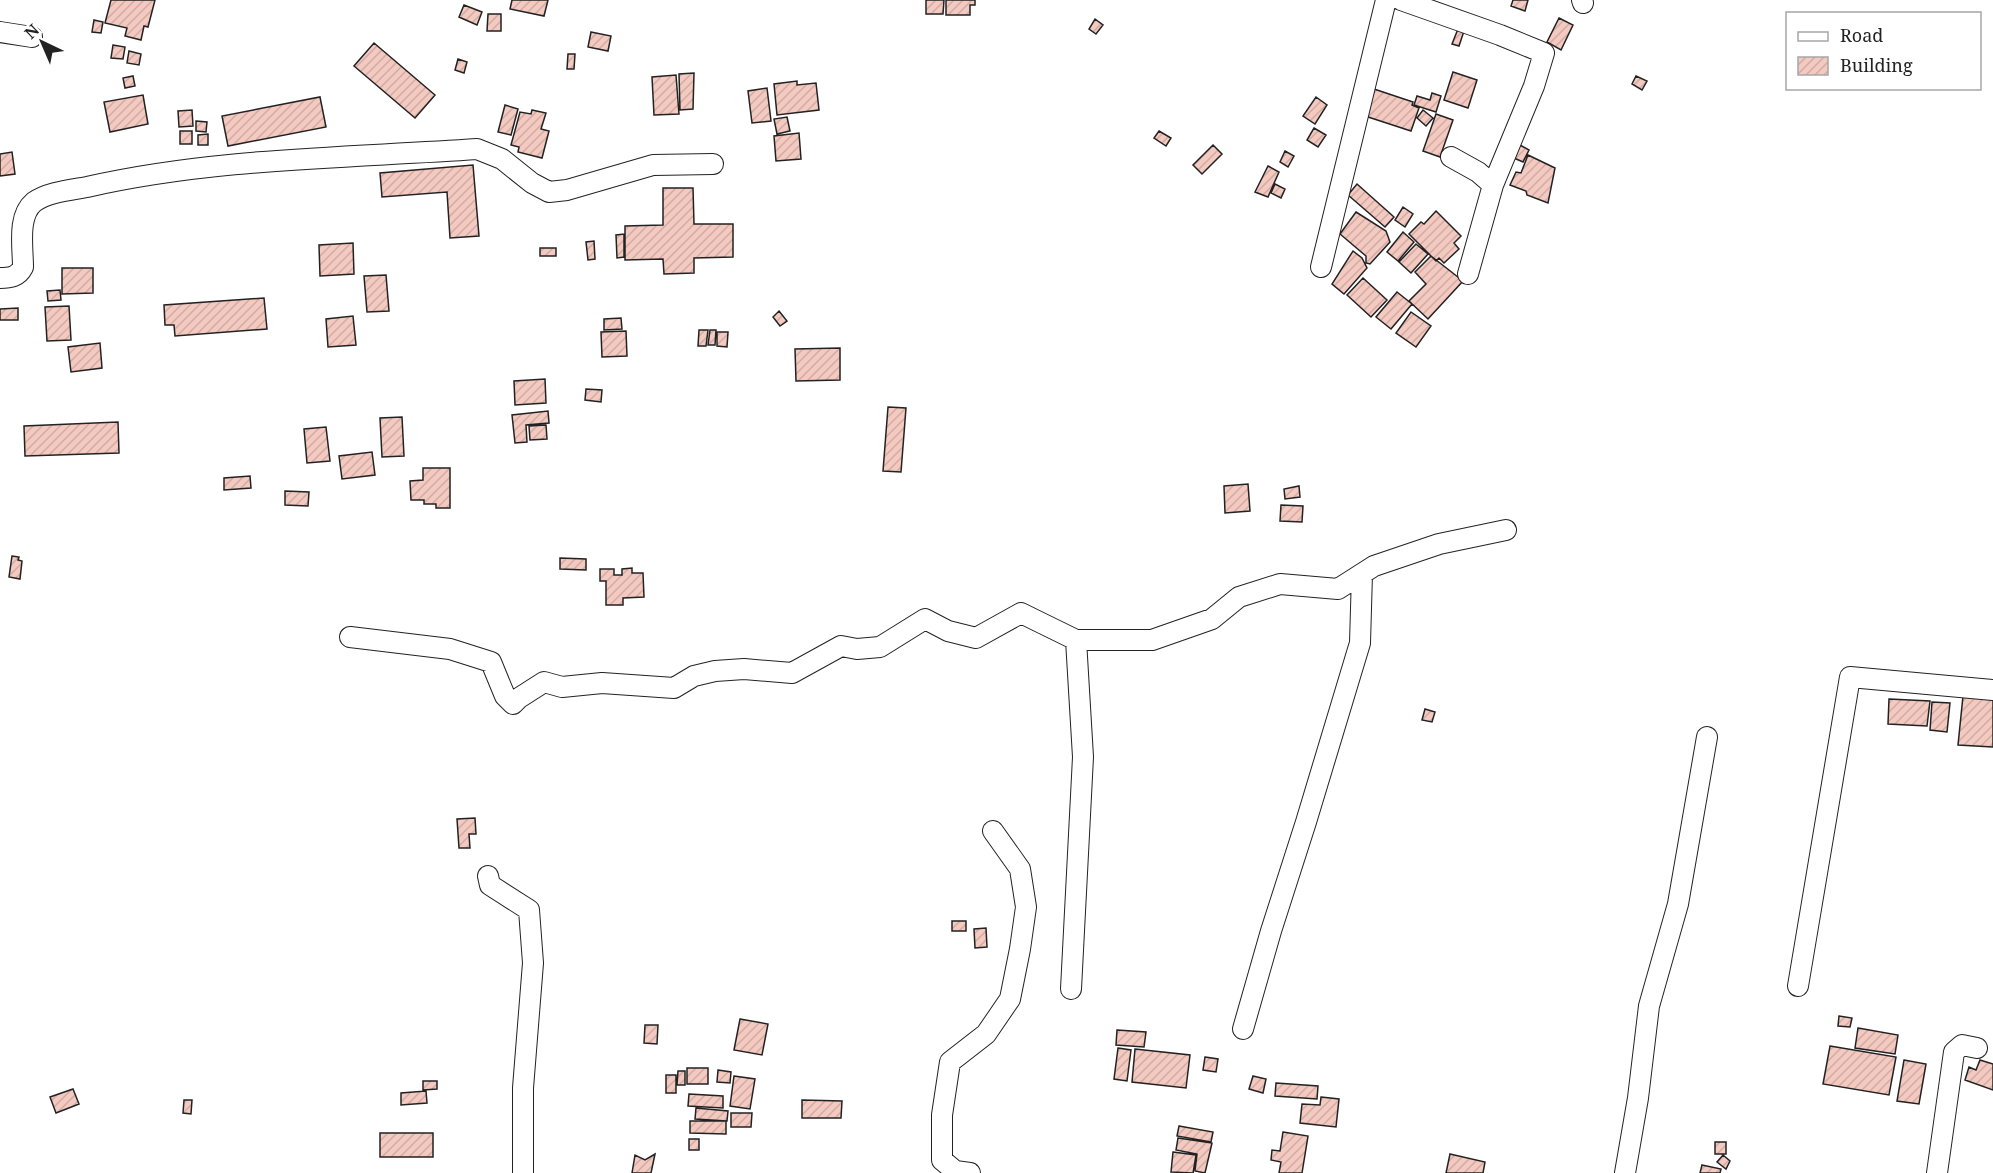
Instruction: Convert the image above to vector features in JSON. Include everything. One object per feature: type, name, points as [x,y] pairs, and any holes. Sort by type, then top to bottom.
[{"type":"street","points":[[1321,267],[1386,0]]},
{"type":"street","points":[[1401,0],[1500,34],[1544,53],[1534,86],[1492,185],[1468,274]]},
{"type":"street","points":[[0,32],[33,37]]},
{"type":"street","points":[[0,278],[15,276],[23,267],[23,220],[34,202],[48,195],[133,176],[262,162],[477,148],[502,159],[532,183],[549,192],[567,190],[653,165],[713,164]]},
{"type":"street","points":[[1451,157],[1478,172],[1492,185]]},
{"type":"street","points":[[350,637],[450,649],[491,662],[505,696],[513,704],[544,682],[562,687],[602,683],[674,688],[694,676],[715,671],[744,669],[792,673],[841,646],[857,649],[880,647],[925,619],[948,631],[976,638],[1021,613],[1076,640],[1152,640],[1212,619],[1239,597],[1280,584],[1338,590],[1374,566],[1439,544],[1506,530]]},
{"type":"street","points":[[1243,1029],[1360,643],[1362,574]]},
{"type":"street","points":[[1071,989],[1083,757],[1076,640]]},
{"type":"street","points":[[1798,986],[1850,677],[1993,690]]},
{"type":"street","points":[[1624,1173],[1638,1098],[1649,1006],[1678,904],[1707,737]]},
{"type":"street","points":[[970,1173],[955,1171],[942,1160],[942,1115],[950,1062],[986,1034],[1010,999],[1026,907],[1020,869],[993,831]]},
{"type":"street","points":[[488,876],[490,885],[529,910],[533,963],[523,1088],[523,1173]]},
{"type":"street","points":[[1937,1173],[1954,1052],[1962,1045],[1977,1048]]},
{"type":"building","points":[[111,0],[155,0],[148,27],[144,26],[141,40],[125,36],[127,28],[105,23]]},
{"type":"building","points":[[512,0],[548,0],[544,16],[510,9]]},
{"type":"building","points":[[926,0],[944,0],[943,14],[926,14]]},
{"type":"building","points":[[946,0],[975,0],[975,5],[970,5],[970,15],[946,15]]},
{"type":"building","points":[[1513,0],[1528,0],[1525,11],[1511,6]]},
{"type":"building","points":[[464,5],[482,12],[477,25],[459,17]]},
{"type":"building","points":[[488,14],[501,14],[501,31],[487,31]]},
{"type":"building","points":[[1559,18],[1573,25],[1561,50],[1547,42]]},
{"type":"building","points":[[1095,19],[1103,25],[1096,34],[1089,29]]},
{"type":"building","points":[[94,20],[103,22],[101,33],[92,32]]},
{"type":"building","points":[[1458,29],[1464,31],[1459,46],[1452,44]]},
{"type":"building","points":[[591,32],[611,36],[608,51],[588,47]]},
{"type":"building","points":[[374,43],[435,95],[415,118],[354,66]]},
{"type":"building","points":[[113,45],[125,47],[123,59],[111,58]]},
{"type":"building","points":[[129,51],[141,54],[139,65],[127,63]]},
{"type":"building","points":[[568,54],[575,54],[574,69],[567,69]]},
{"type":"building","points":[[458,59],[467,62],[464,73],[455,70]]},
{"type":"building","points":[[1453,72],[1477,80],[1468,108],[1444,100]]},
{"type":"building","points":[[694,73],[693,109],[680,110],[679,74]]},
{"type":"building","points":[[676,75],[679,114],[654,115],[652,77]]},
{"type":"building","points":[[133,76],[135,86],[125,88],[123,78]]},
{"type":"building","points":[[1636,76],[1647,81],[1642,90],[1632,84]]},
{"type":"building","points":[[797,81],[797,85],[816,83],[819,110],[777,115],[774,84]]},
{"type":"building","points":[[767,88],[771,121],[752,123],[748,91]]},
{"type":"building","points":[[1374,89],[1413,102],[1412,105],[1419,108],[1411,131],[1365,116]]},
{"type":"building","points":[[1432,93],[1441,96],[1436,112],[1414,105],[1417,96],[1430,100]]},
{"type":"building","points":[[143,95],[148,124],[110,132],[104,102]]},
{"type":"building","points":[[320,97],[326,127],[228,146],[222,116]]},
{"type":"building","points":[[1316,97],[1327,105],[1315,124],[1303,116]]},
{"type":"building","points":[[505,105],[518,109],[511,135],[498,132]]},
{"type":"building","points":[[192,110],[193,126],[179,127],[178,111]]},
{"type":"building","points":[[532,110],[546,113],[541,129],[549,131],[542,158],[518,152],[519,147],[511,145],[520,112],[531,114]]},
{"type":"building","points":[[1423,110],[1433,118],[1426,126],[1417,118]]},
{"type":"building","points":[[1436,114],[1453,120],[1440,157],[1423,151]]},
{"type":"building","points":[[787,117],[790,131],[777,134],[774,119]]},
{"type":"building","points":[[196,121],[207,122],[206,132],[196,131]]},
{"type":"building","points":[[1314,128],[1326,135],[1318,147],[1307,140]]},
{"type":"building","points":[[180,131],[192,131],[192,144],[180,144]]},
{"type":"building","points":[[1159,131],[1171,138],[1166,146],[1154,138]]},
{"type":"building","points":[[799,133],[801,159],[776,161],[774,136]]},
{"type":"building","points":[[208,134],[208,145],[198,145],[198,135]]},
{"type":"building","points":[[1213,145],[1222,154],[1202,174],[1193,165]]},
{"type":"building","points":[[1520,145],[1529,150],[1523,162],[1514,158]]},
{"type":"building","points":[[1285,151],[1294,156],[1288,167],[1280,162]]},
{"type":"building","points":[[12,152],[15,174],[0,176],[0,154]]},
{"type":"building","points":[[1528,155],[1555,168],[1548,203],[1510,185],[1516,172],[1521,173]]},
{"type":"building","points":[[473,165],[479,236],[450,238],[447,192],[382,197],[380,173]]},
{"type":"building","points":[[1268,166],[1279,172],[1268,197],[1255,192]]},
{"type":"building","points":[[1275,184],[1285,189],[1281,198],[1271,193]]},
{"type":"building","points":[[1357,184],[1394,217],[1385,227],[1348,195]]},
{"type":"building","points":[[663,188],[693,188],[694,224],[733,224],[733,257],[694,258],[694,273],[664,274],[663,259],[625,260],[625,226],[663,225]]},
{"type":"building","points":[[1403,207],[1413,214],[1405,227],[1395,220]]},
{"type":"building","points":[[1436,211],[1461,236],[1454,243],[1459,249],[1444,263],[1439,258],[1436,261],[1409,234],[1421,222],[1424,224]]},
{"type":"building","points":[[1356,212],[1386,231],[1390,242],[1370,264],[1366,263],[1366,256],[1340,234]]},
{"type":"building","points":[[1403,232],[1414,242],[1398,261],[1387,252]]},
{"type":"building","points":[[624,234],[624,257],[617,258],[616,235]]},
{"type":"building","points":[[594,241],[595,259],[588,260],[586,242]]},
{"type":"building","points":[[353,243],[354,274],[320,276],[319,245]]},
{"type":"building","points":[[1416,244],[1428,254],[1411,273],[1399,262]]},
{"type":"building","points":[[540,248],[556,248],[556,256],[540,256]]},
{"type":"building","points":[[1353,251],[1362,258],[1367,268],[1344,294],[1332,284]]},
{"type":"building","points":[[1431,256],[1463,281],[1428,319],[1409,301],[1426,284],[1415,272]]},
{"type":"building","points":[[62,268],[93,268],[93,293],[62,294]]},
{"type":"building","points":[[386,275],[389,311],[367,312],[364,276]]},
{"type":"building","points":[[1363,278],[1387,300],[1371,317],[1347,295]]},
{"type":"building","points":[[60,290],[61,300],[48,301],[47,291]]},
{"type":"building","points":[[1397,292],[1412,304],[1391,329],[1376,317]]},
{"type":"building","points":[[264,298],[267,329],[175,336],[174,325],[165,325],[164,305]]},
{"type":"building","points":[[69,306],[71,340],[47,341],[45,307]]},
{"type":"building","points":[[18,308],[18,320],[0,320],[0,309]]},
{"type":"building","points":[[779,311],[787,321],[780,326],[773,317]]},
{"type":"building","points":[[1411,312],[1431,326],[1416,347],[1396,333]]},
{"type":"building","points":[[353,316],[356,345],[328,347],[326,319]]},
{"type":"building","points":[[621,318],[622,329],[604,330],[604,319]]},
{"type":"building","points":[[699,330],[708,330],[706,346],[698,346]]},
{"type":"building","points":[[710,330],[716,330],[715,345],[708,345]]},
{"type":"building","points":[[626,331],[627,356],[602,357],[601,332]]},
{"type":"building","points":[[717,332],[728,332],[727,347],[717,346]]},
{"type":"building","points":[[100,343],[102,368],[71,372],[68,347]]},
{"type":"building","points":[[840,348],[840,380],[796,381],[795,349]]},
{"type":"building","points":[[545,379],[546,403],[515,405],[514,381]]},
{"type":"building","points":[[586,389],[602,390],[601,402],[585,400]]},
{"type":"building","points":[[888,407],[906,408],[901,472],[883,471]]},
{"type":"building","points":[[548,411],[549,423],[526,425],[527,442],[515,443],[512,415]]},
{"type":"building","points":[[402,417],[404,456],[382,457],[380,418]]},
{"type":"building","points":[[118,422],[119,453],[25,456],[24,426]]},
{"type":"building","points":[[546,425],[547,439],[530,440],[529,426]]},
{"type":"building","points":[[326,427],[330,461],[307,463],[304,429]]},
{"type":"building","points":[[372,452],[375,475],[342,479],[339,456]]},
{"type":"building","points":[[423,468],[450,468],[450,508],[436,508],[436,504],[424,504],[424,500],[411,500],[410,481],[423,480]]},
{"type":"building","points":[[250,476],[251,488],[224,490],[224,478]]},
{"type":"building","points":[[1248,484],[1250,511],[1225,513],[1224,486]]},
{"type":"building","points":[[1299,486],[1300,497],[1285,499],[1284,489]]},
{"type":"building","points":[[285,491],[309,492],[308,506],[285,505]]},
{"type":"building","points":[[1281,505],[1303,506],[1302,522],[1280,521]]},
{"type":"building","points":[[12,556],[19,557],[18,560],[22,561],[20,579],[9,577]]},
{"type":"building","points":[[560,558],[586,559],[586,570],[560,569]]},
{"type":"building","points":[[632,568],[632,573],[643,573],[644,597],[623,598],[623,605],[606,605],[606,581],[600,581],[600,569],[614,569],[614,575],[622,575],[622,569]]},
{"type":"building","points":[[1963,696],[1993,698],[1993,747],[1958,745]]},
{"type":"building","points":[[1889,699],[1930,701],[1927,726],[1888,724]]},
{"type":"building","points":[[1932,702],[1950,703],[1947,732],[1930,730]]},
{"type":"building","points":[[1425,709],[1435,712],[1432,722],[1422,720]]},
{"type":"building","points":[[475,818],[476,834],[469,834],[470,848],[459,848],[457,819]]},
{"type":"building","points":[[952,921],[966,921],[966,931],[952,931]]},
{"type":"building","points":[[986,928],[987,947],[975,948],[974,929]]},
{"type":"building","points":[[1839,1016],[1852,1018],[1850,1027],[1838,1026]]},
{"type":"building","points":[[740,1019],[768,1024],[762,1055],[734,1050]]},
{"type":"building","points":[[645,1025],[658,1025],[657,1044],[644,1043]]},
{"type":"building","points":[[1858,1028],[1898,1035],[1895,1054],[1855,1048]]},
{"type":"building","points":[[1117,1030],[1146,1032],[1144,1047],[1116,1045]]},
{"type":"building","points":[[1830,1046],[1896,1057],[1889,1095],[1823,1084]]},
{"type":"building","points":[[1118,1048],[1131,1050],[1127,1081],[1114,1079]]},
{"type":"building","points":[[1135,1049],[1190,1055],[1186,1088],[1132,1082]]},
{"type":"building","points":[[1205,1057],[1218,1059],[1216,1072],[1203,1070]]},
{"type":"building","points":[[1904,1060],[1926,1064],[1919,1104],[1897,1101]]},
{"type":"building","points":[[1980,1060],[1993,1064],[1993,1090],[1965,1080],[1969,1067],[1976,1070]]},
{"type":"building","points":[[687,1068],[708,1068],[708,1084],[687,1084]]},
{"type":"building","points":[[718,1070],[731,1072],[730,1083],[717,1082]]},
{"type":"building","points":[[678,1071],[685,1071],[685,1085],[677,1085]]},
{"type":"building","points":[[666,1075],[676,1075],[676,1093],[666,1093]]},
{"type":"building","points":[[734,1076],[755,1079],[750,1109],[730,1106]]},
{"type":"building","points":[[1253,1076],[1266,1079],[1263,1093],[1249,1089]]},
{"type":"building","points":[[423,1081],[437,1081],[437,1089],[423,1090]]},
{"type":"building","points":[[1276,1083],[1318,1086],[1317,1099],[1275,1096]]},
{"type":"building","points":[[73,1089],[79,1104],[56,1113],[50,1097]]},
{"type":"building","points":[[426,1091],[427,1103],[401,1105],[401,1093]]},
{"type":"building","points":[[689,1094],[723,1096],[723,1108],[688,1106]]},
{"type":"building","points":[[1321,1097],[1339,1099],[1336,1127],[1300,1123],[1302,1104],[1320,1105]]},
{"type":"building","points":[[184,1100],[192,1100],[191,1114],[183,1113]]},
{"type":"building","points":[[802,1100],[842,1101],[841,1118],[802,1118]]},
{"type":"building","points":[[696,1108],[728,1111],[727,1121],[695,1119]]},
{"type":"building","points":[[731,1113],[752,1113],[751,1127],[731,1127]]},
{"type":"building","points":[[690,1121],[726,1121],[726,1134],[690,1133]]},
{"type":"building","points":[[1179,1126],[1213,1132],[1211,1142],[1177,1136]]},
{"type":"building","points":[[1283,1132],[1308,1136],[1302,1173],[1279,1173],[1281,1162],[1271,1160],[1272,1150],[1280,1151]]},
{"type":"building","points":[[380,1133],[433,1133],[433,1157],[380,1157]]},
{"type":"building","points":[[1178,1138],[1212,1143],[1205,1173],[1195,1171],[1197,1154],[1176,1150]]},
{"type":"building","points":[[689,1139],[699,1139],[699,1150],[689,1150]]},
{"type":"building","points":[[1715,1142],[1726,1142],[1726,1154],[1715,1154]]},
{"type":"building","points":[[1173,1152],[1196,1155],[1193,1173],[1171,1172]]},
{"type":"building","points":[[655,1154],[651,1173],[632,1173],[635,1155],[645,1160]]},
{"type":"building","points":[[1450,1154],[1485,1162],[1483,1173],[1446,1173]]},
{"type":"building","points":[[1723,1155],[1730,1161],[1726,1169],[1717,1162]]},
{"type":"building","points":[[1702,1165],[1721,1169],[1720,1173],[1700,1173]]}]
